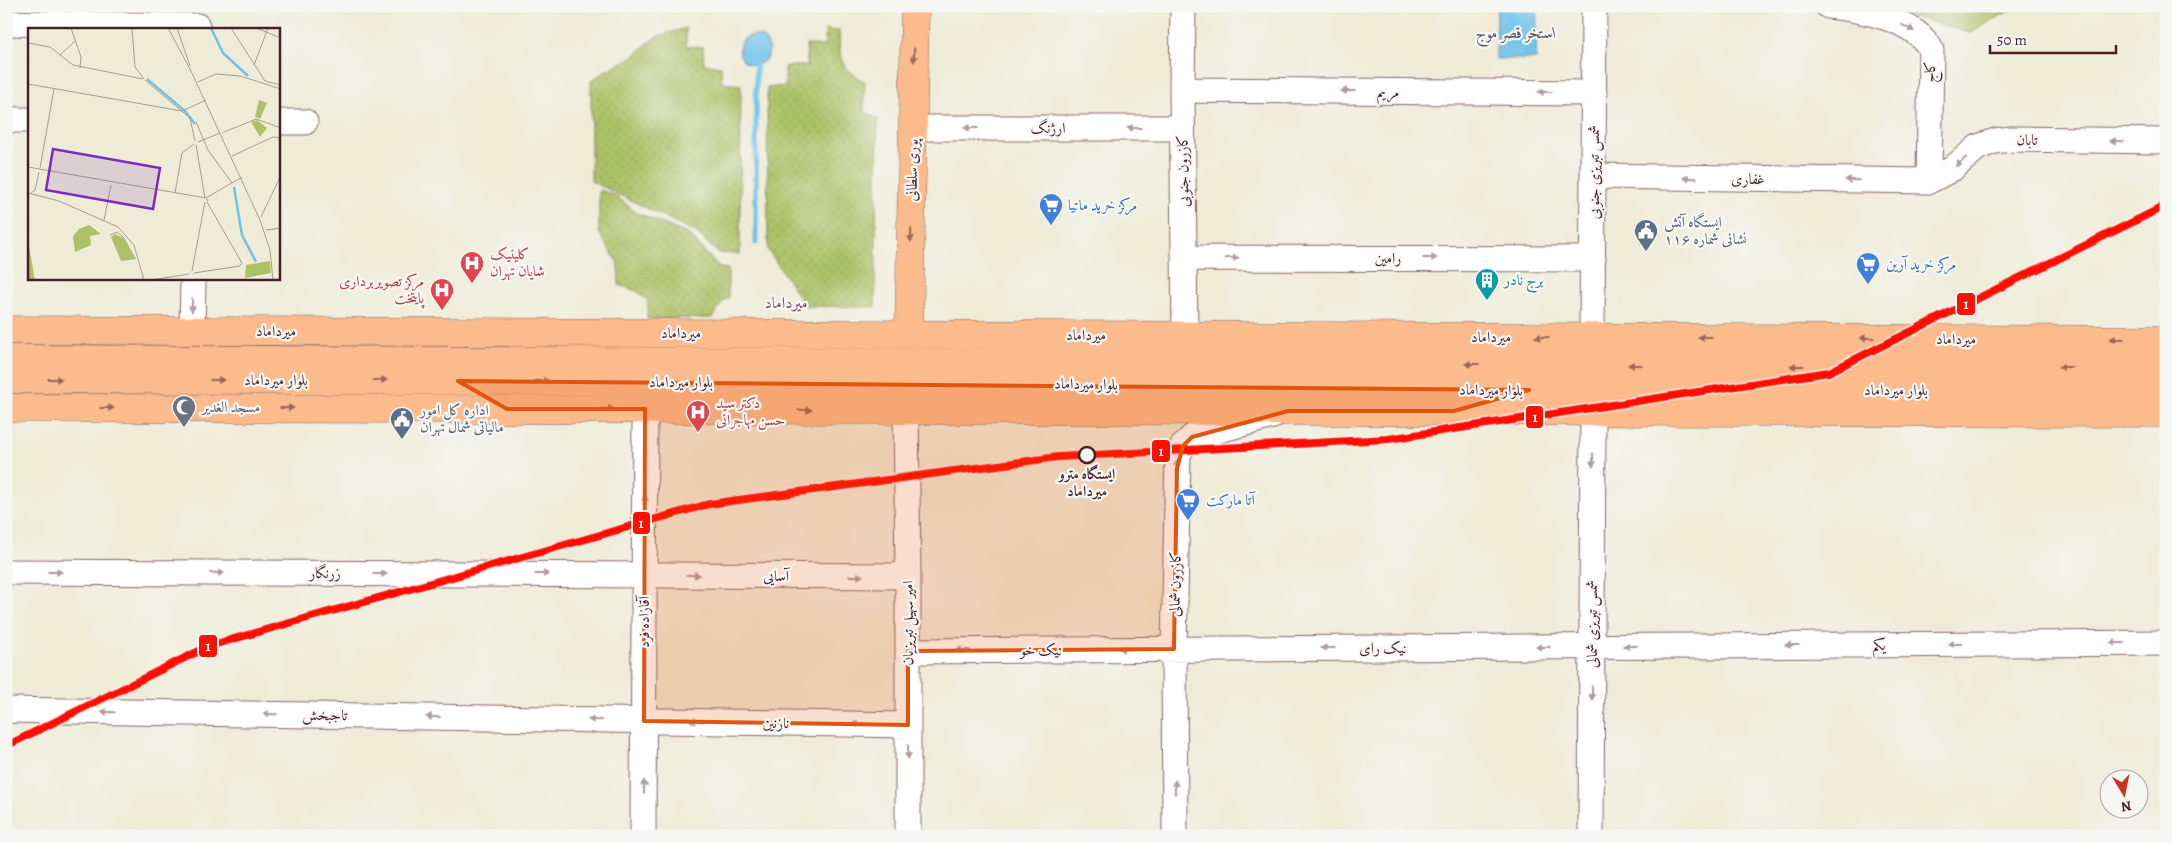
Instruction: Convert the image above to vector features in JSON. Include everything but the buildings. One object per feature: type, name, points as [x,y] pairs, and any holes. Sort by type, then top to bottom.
[{"type":"main road","name":"پوری سلطانی","points":[[909,334],[915,6]]},
{"type":"main road","name":"میرداماد","points":[[6,330],[2166,340]]},
{"type":"main road","name":"بلوار میرداماد","points":[[6,358],[2166,367]]},
{"type":"main road","name":"بلوار میرداماد","points":[[6,379],[992,383],[1529,390],[2166,390]]},
{"type":"main road","points":[[458,381],[507,409]]},
{"type":"main road","points":[[1454,411],[1529,390]]},
{"type":"main road","points":[[6,408],[2166,413]]},
{"type":"street","name":"کازرون جنوبی","points":[[1183,6],[1182,128],[1185,335]]},
{"type":"street","name":"شمس تبریزی جنوبی","points":[[1592,337],[1594,6]]},
{"type":"street","name":"کاج","points":[[1828,6],[1848,8],[1895,20],[1917,33],[1927,43],[1931,50],[1930,181]]},
{"type":"street","points":[[6,23],[197,20]]},
{"type":"street","name":"مریم","points":[[1182,90],[1594,93]]},
{"type":"street","points":[[6,120],[28,120]]},
{"type":"street","points":[[280,122],[305,122]]},
{"type":"street","name":"ارژنگ","points":[[913,128],[1182,128]]},
{"type":"street","name":"تابان","points":[[1901,181],[1930,181],[1952,170],[1978,147],[1995,141],[2011,139],[2166,141]]},
{"type":"street","name":"غفارى","points":[[1594,176],[1901,181]]},
{"type":"street","name":"رامین","points":[[1184,258],[1593,259]]},
{"type":"street","points":[[192,330],[193,280]]},
{"type":"street","name":"آقازاده فرد","points":[[643,836],[645,409]]},
{"type":"street","name":"امیر سهیل تبریزیان","points":[[906,410],[908,836]]},
{"type":"street","name":"کازرون شمالی","points":[[1175,836],[1174,649],[1178,456],[1183,446],[1192,437],[1265,419],[1288,411]]},
{"type":"street","name":"شمس تبریزی شمالی","points":[[1591,836],[1593,412]]},
{"type":"street","name":"زرنگار","points":[[6,572],[644,575]]},
{"type":"street","name":"آسایی","points":[[644,575],[908,576]]},
{"type":"street","name":"یکم","points":[[1592,646],[2166,643]]},
{"type":"street","name":"نیک رای","points":[[1174,649],[1592,646]]},
{"type":"street","name":"نیک خو","points":[[908,650],[1174,649]]},
{"type":"street","name":"تاجبخش","points":[[6,710],[644,721]]},
{"type":"street","name":"نازنین","points":[[644,721],[908,724]]},
{"type":"highlighted area","points":[[458,381],[1529,390],[1454,411],[1288,411],[1192,437],[1183,446],[1177,468],[1174,649],[908,651],[908,725],[644,721],[645,409],[507,409]]},
{"type":"green space","points":[[1873,6],[2018,6],[1971,33]]},
{"type":"green space","points":[[686,28],[686,46],[703,47],[704,64],[721,66],[722,83],[741,85],[740,254],[718,253],[696,232],[591,181],[591,81],[605,71],[632,57],[655,37]]},
{"type":"green space","points":[[825,30],[839,31],[843,61],[850,71],[865,82],[864,111],[878,119],[875,307],[805,306],[768,250],[767,88],[785,86],[785,66],[807,66],[806,45],[825,46]]},
{"type":"green space","points":[[599,190],[615,195],[637,213],[689,235],[720,268],[728,269],[728,299],[725,299],[712,318],[647,319],[648,301],[637,291],[619,285],[618,263],[599,233]]},
{"type":"water","name":"استخر قصر موج","points":[[1497,6],[1537,6],[1536,59],[1496,59]]},
{"type":"water","points":[[754,35],[764,40],[769,50],[764,60],[754,65],[744,60],[739,50],[744,40]]},
{"type":"waterway","points":[[756,65],[756,243]]},
{"type":"transit line","name":"1","points":[[6,746],[209,646],[709,504],[1058,457],[1388,439],[1829,372],[2159,209],[2166,202]]},
{"type":"place","name":"مرکز خرید ماتیا","points":[[1051,226]]},
{"type":"place","name":"ایستگاه آتش نشانی شماره ۱۱۶","points":[[1646,252]]},
{"type":"place","name":"کلینیک شایان تهران","points":[[472,284]]},
{"type":"place","name":"مرکز خرید آرین","points":[[1868,285]]},
{"type":"place","name":"برج نادر","points":[[1487,301]]},
{"type":"place","name":"مرکز تصویربرداری پایتخت","points":[[442,311]]},
{"type":"place","name":"مسجد الغدیر","points":[[184,428]]},
{"type":"place","name":"دکتر سید حسن مهاجرانی","points":[[698,433]]},
{"type":"place","name":"اداره کل امور مالیاتی شمال تهران","points":[[402,440]]},
{"type":"place","name":"ایستگاه مترو میرداماد","points":[[1087,455]]},
{"type":"place","name":"آتا مارکت","points":[[1188,521]]},
{"type":"district","name":"میرداماد","points":[[786,303]]}]
